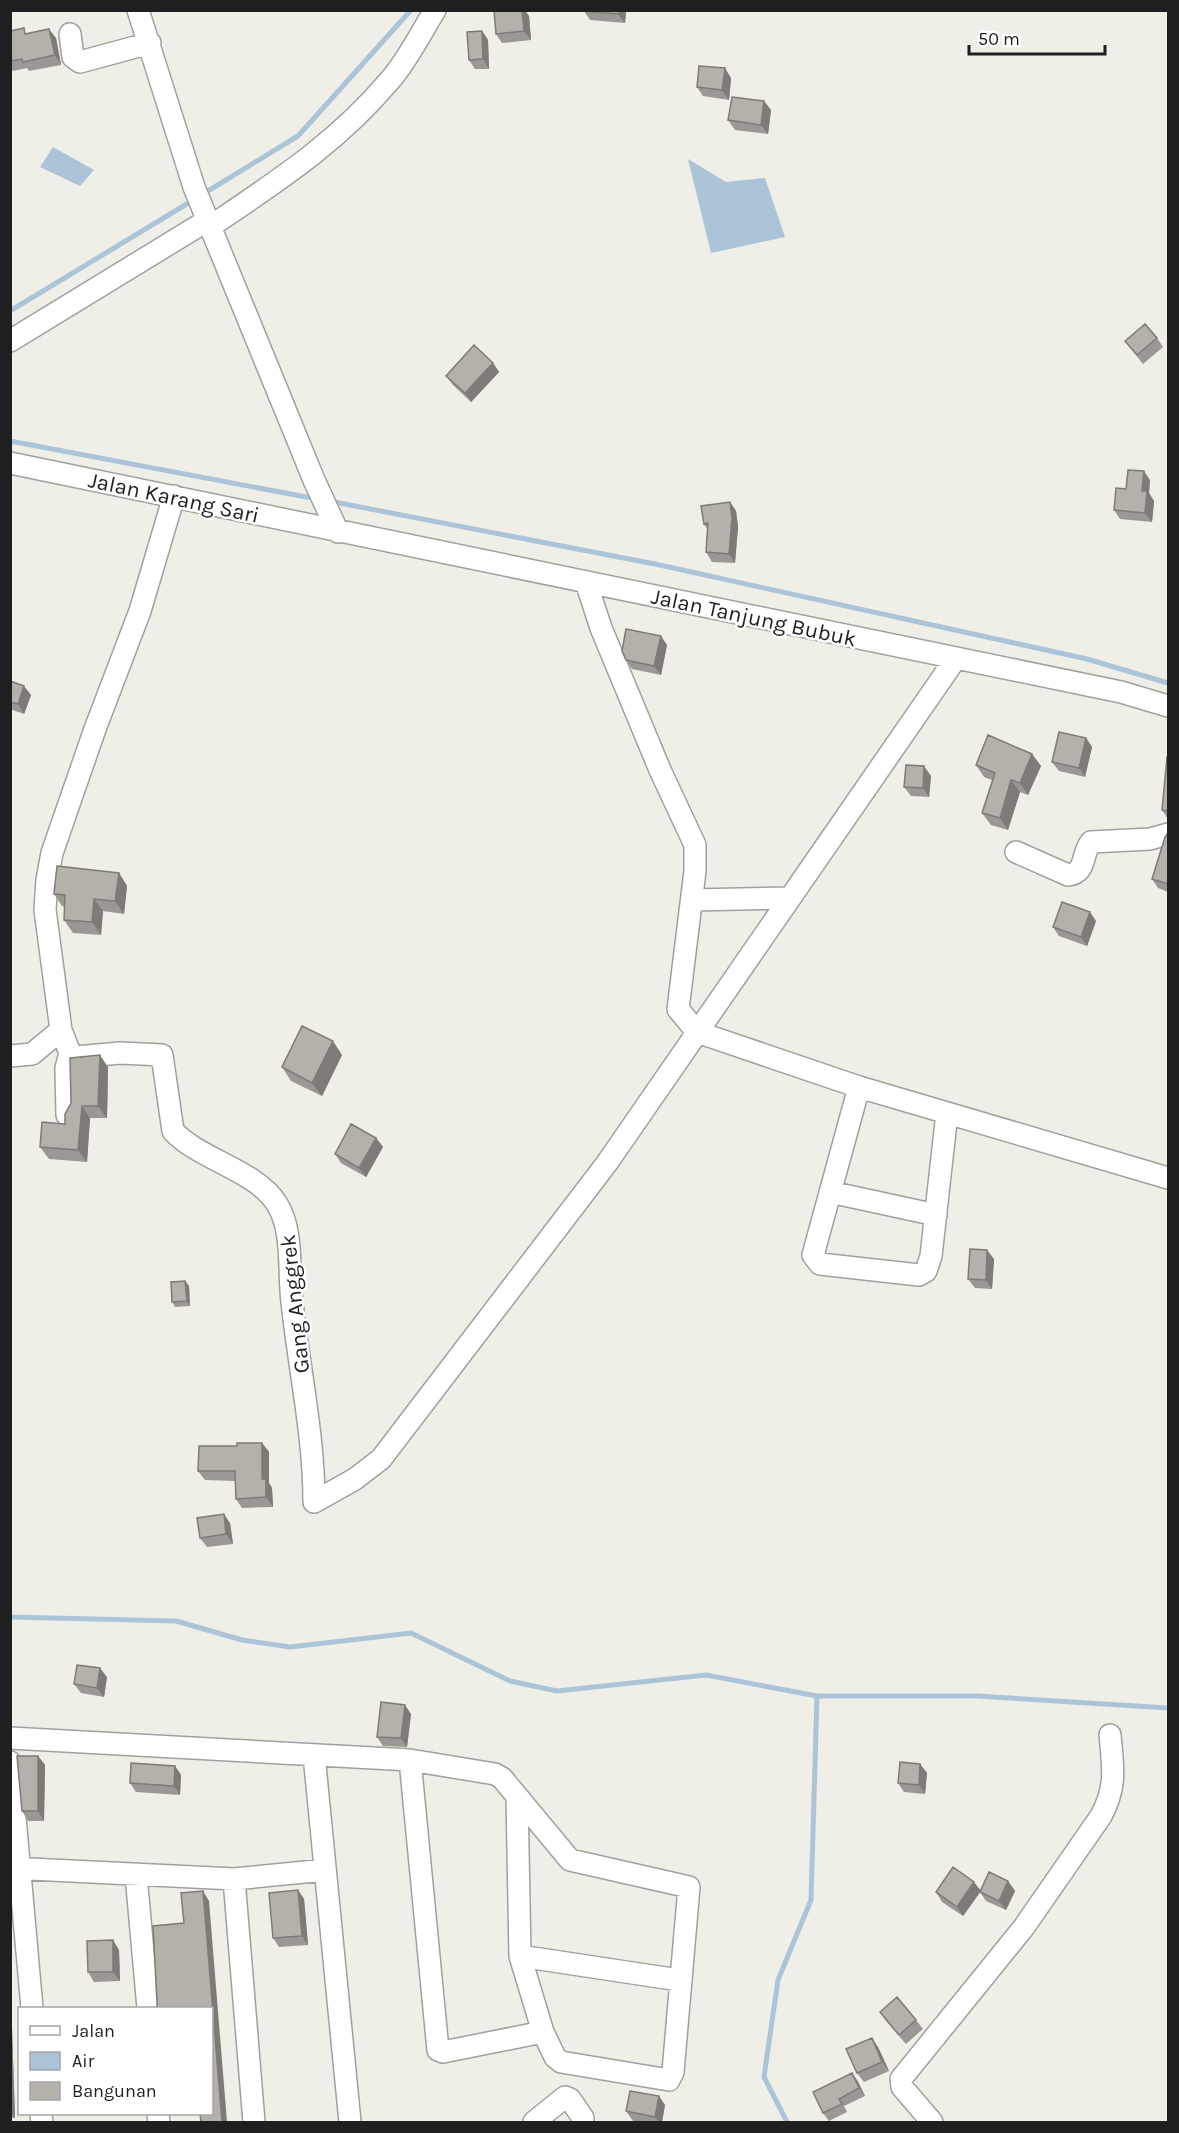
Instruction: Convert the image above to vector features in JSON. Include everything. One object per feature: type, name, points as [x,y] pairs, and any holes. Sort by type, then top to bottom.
[{"type":"street","points":[[138,10],[194,187],[314,480],[334,523]]},
{"type":"street","points":[[10,341],[316,155],[360,114],[392,77],[435,10]]},
{"type":"street","points":[[70,34],[74,57],[80,62],[150,42]]},
{"type":"street","name":"Jalan Karang Sari","points":[[10,463],[174,496],[334,523]]},
{"type":"street","points":[[67,1115],[66,1068],[70,1053],[61,1030],[45,910],[47,880],[52,853],[95,729],[140,611],[174,496]]},
{"type":"street","name":"Jalan Tanjung Bubuk","points":[[334,523],[586,582],[1121,692],[1168,706]]},
{"type":"street","points":[[586,582],[605,639],[660,770],[695,845],[692,900],[678,1009],[698,1032],[859,1087],[1168,1178]]},
{"type":"street","points":[[698,1032],[956,658]]},
{"type":"street","points":[[1016,852],[1068,876],[1077,873],[1082,867],[1088,846],[1092,841],[1150,838],[1168,834]]},
{"type":"street","points":[[692,900],[790,898]]},
{"type":"street","points":[[10,1056],[32,1054],[61,1030]]},
{"type":"street","name":"Gang Anggrek","points":[[70,1053],[76,1057],[120,1053],[162,1055],[170,1127],[177,1136],[259,1186],[276,1202],[286,1223],[292,1302],[311,1448],[314,1502],[355,1479],[381,1459],[607,1163],[698,1032]]},
{"type":"street","points":[[859,1087],[813,1255],[820,1264],[920,1275],[929,1267],[947,1113]]},
{"type":"street","points":[[830,1191],[936,1215]]},
{"type":"street","points":[[932,2122],[902,2087],[901,2079],[1024,1927],[1101,1816],[1111,1798],[1114,1783],[1110,1736]]},
{"type":"street","points":[[10,1738],[410,1760],[489,1772],[502,1778],[570,1860],[689,1887],[679,1980],[674,2072],[669,2080],[561,2062],[555,2057],[543,2032],[520,1956],[517,1797]]},
{"type":"street","points":[[314,1755],[350,2122]]},
{"type":"street","points":[[410,1760],[438,2050],[442,2052],[543,2032]]},
{"type":"street","points":[[10,1762],[15,1869],[32,2007]]},
{"type":"street","points":[[15,1869],[234,1879],[325,1870]]},
{"type":"street","points":[[135,1875],[148,2007]]},
{"type":"street","points":[[234,1879],[254,2122]]},
{"type":"street","points":[[520,1956],[679,1980]]},
{"type":"street","points":[[534,2122],[565,2097],[570,2099],[582,2118]]},
{"type":"water","points":[[53,147],[94,170],[80,186],[40,167]]},
{"type":"water","points":[[688,159],[726,182],[765,178],[785,237],[711,253]]},
{"type":"building","points":[[494,10],[522,10],[524,31],[496,34]]},
{"type":"building","points":[[584,10],[619,10],[618,14]]},
{"type":"building","points":[[24,28],[25,34],[49,29],[55,55],[23,62],[22,59],[10,61],[10,31]]},
{"type":"building","points":[[482,31],[483,59],[469,60],[467,32]]},
{"type":"building","points":[[699,66],[725,68],[722,90],[697,87]]},
{"type":"building","points":[[732,97],[764,101],[761,125],[728,120]]},
{"type":"building","points":[[1145,324],[1157,338],[1137,355],[1125,341]]},
{"type":"building","points":[[474,345],[493,363],[465,393],[446,376]]},
{"type":"building","points":[[1128,470],[1144,471],[1142,491],[1147,491],[1145,513],[1114,510],[1116,488],[1126,489]]},
{"type":"building","points":[[730,502],[732,518],[729,554],[706,552],[708,523],[704,524],[701,506]]},
{"type":"building","points":[[626,629],[661,636],[654,666],[626,660],[622,651]]},
{"type":"building","points":[[10,681],[24,686],[18,704],[10,702]]},
{"type":"building","points":[[1059,732],[1086,738],[1079,768],[1052,762]]},
{"type":"building","points":[[988,735],[1032,754],[1020,783],[1011,780],[1000,818],[982,813],[995,773],[976,765]]},
{"type":"building","points":[[1168,757],[1168,811],[1162,810]]},
{"type":"building","points":[[906,765],[924,766],[923,788],[904,787]]},
{"type":"building","points":[[1168,833],[1168,884],[1152,879]]},
{"type":"building","points":[[57,866],[119,873],[115,901],[94,899],[92,922],[64,920],[65,895],[54,894]]},
{"type":"building","points":[[1062,902],[1090,912],[1081,937],[1053,927]]},
{"type":"building","points":[[302,1026],[333,1041],[312,1083],[282,1067]]},
{"type":"building","points":[[100,1055],[98,1106],[82,1106],[78,1150],[40,1147],[42,1122],[65,1124],[65,1114],[71,1103],[70,1058]]},
{"type":"building","points":[[351,1124],[376,1138],[359,1168],[335,1154]]},
{"type":"building","points":[[970,1249],[987,1250],[986,1280],[968,1279]]},
{"type":"building","points":[[185,1281],[187,1301],[172,1302],[171,1282]]},
{"type":"building","points":[[237,1443],[262,1443],[262,1479],[266,1479],[266,1497],[236,1499],[235,1471],[198,1471],[199,1446],[237,1446]]},
{"type":"building","points":[[224,1514],[226,1534],[200,1538],[197,1518]]},
{"type":"building","points":[[77,1665],[100,1668],[97,1688],[74,1684]]},
{"type":"building","points":[[381,1702],[405,1705],[401,1738],[377,1737]]},
{"type":"building","points":[[17,1756],[38,1756],[38,1811],[22,1811]]},
{"type":"building","points":[[900,1762],[920,1764],[919,1785],[898,1783]]},
{"type":"building","points":[[131,1763],[175,1766],[174,1786],[130,1783]]},
{"type":"building","points":[[953,1867],[974,1882],[957,1907],[936,1892]]},
{"type":"building","points":[[989,1872],[1008,1881],[999,1901],[980,1892]]},
{"type":"building","points":[[298,1890],[302,1936],[273,1938],[269,1893]]},
{"type":"building","points":[[203,1891],[213,2007],[157,2007],[153,1926],[184,1923],[181,1893]]},
{"type":"building","points":[[113,1940],[113,1972],[88,1972],[87,1941]]},
{"type":"building","points":[[897,1997],[916,2020],[899,2035],[880,2012]]},
{"type":"building","points":[[213,2013],[222,2122],[201,2122],[200,2115],[213,2115]]},
{"type":"building","points":[[872,2038],[882,2062],[857,2073],[846,2049]]},
{"type":"building","points":[[852,2073],[859,2088],[839,2099],[842,2104],[823,2113],[813,2092]]},
{"type":"building","points":[[630,2091],[659,2096],[655,2117],[626,2111]]},
{"type":"waterway","points":[[203,194],[298,136],[411,10]]},
{"type":"waterway","points":[[10,311],[195,199]]},
{"type":"waterway","points":[[10,441],[317,499]]},
{"type":"waterway","points":[[329,501],[655,564],[1087,659],[1168,683]]},
{"type":"waterway","points":[[10,1617],[176,1621],[242,1640],[290,1647],[411,1633],[510,1681],[557,1691],[706,1675],[817,1696],[977,1696],[1168,1708]]},
{"type":"waterway","points":[[787,2122],[764,2077],[778,1980],[811,1900],[817,1696]]}]
